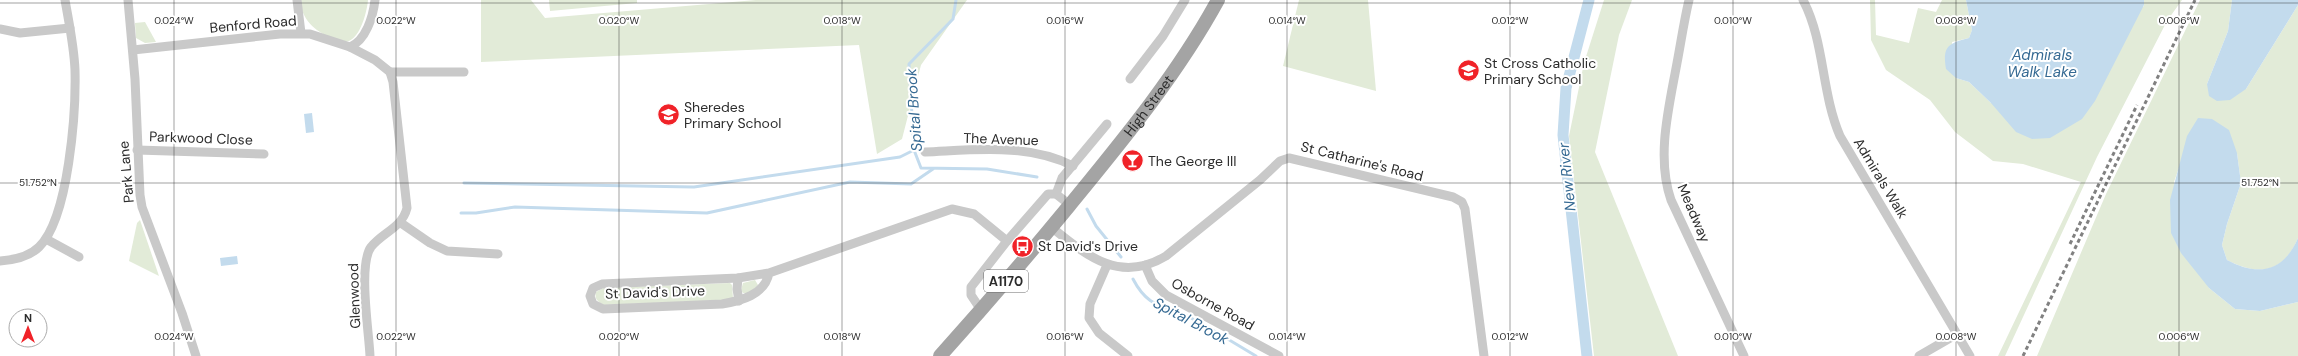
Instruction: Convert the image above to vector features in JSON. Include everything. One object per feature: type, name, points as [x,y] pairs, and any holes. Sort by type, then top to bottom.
[{"type":"main road","name":"High Street","points":[[1070,205],[1171,78],[1218,0]]},
{"type":"main road","name":"A1170","points":[[940,356],[1070,205]]},
{"type":"street","points":[[0,261],[28,255],[46,239],[57,213],[69,157],[75,93],[75,68],[65,0]]},
{"type":"street","name":"Park Lane","points":[[128,0],[142,207],[181,308],[196,356]]},
{"type":"street","points":[[297,0],[301,33]]},
{"type":"street","points":[[350,47],[362,38],[370,20],[375,0]]},
{"type":"street","points":[[1130,79],[1163,36],[1185,0]]},
{"type":"street","name":"Meadway","points":[[1689,0],[1670,102],[1664,156],[1666,182],[1671,200],[1744,356]]},
{"type":"street","name":"Admirals Walk","points":[[1803,0],[1812,22],[1831,112],[1840,136],[1970,356]]},
{"type":"street","points":[[0,29],[20,33],[70,28]]},
{"type":"street","name":"Benford Road","points":[[132,50],[301,33],[350,47],[375,60],[390,72]]},
{"type":"street","points":[[464,72],[390,72],[405,181],[407,208],[401,223],[430,243],[447,251],[498,254]]},
{"type":"street","points":[[1056,194],[1060,182],[1107,124]]},
{"type":"street","name":"Parkwood Close","points":[[137,150],[264,154]]},
{"type":"street","name":"The Avenue","points":[[925,152],[1025,152],[1051,156],[1073,166]]},
{"type":"street","name":"St Catharine's Road","points":[[1051,228],[1084,253],[1107,265],[1116,267],[1146,265],[1166,256],[1260,180],[1280,161],[1289,158],[1453,198],[1462,202],[1465,209],[1484,356]]},
{"type":"street","points":[[1056,194],[1070,205]]},
{"type":"street","points":[[980,310],[971,296],[971,287],[1007,241],[1045,197],[1056,194]]},
{"type":"street","name":"St David's Drive","points":[[769,273],[766,282],[755,293],[740,301],[722,304],[603,309],[593,304],[590,296],[593,288],[602,284],[738,278],[769,273],[952,209],[974,214],[1007,241]]},
{"type":"street","name":"Glenwood","points":[[370,356],[365,277],[366,259],[374,244],[401,223]]},
{"type":"street","points":[[46,239],[79,257]]},
{"type":"street","points":[[1107,265],[1090,304],[1089,318],[1099,333],[1128,356]]},
{"type":"street","name":"Osborne Road","points":[[1146,265],[1152,282],[1166,295],[1279,356]]},
{"type":"street","points":[[738,278],[737,289],[740,301]]},
{"type":"street","points":[[1919,356],[1957,334]]},
{"type":"green space","points":[[300,0],[368,0],[365,16],[360,29],[353,38],[344,42],[331,38],[314,28],[303,13]]},
{"type":"green space","points":[[481,0],[531,0],[545,18],[756,0],[967,0],[921,65],[902,139],[877,154],[859,45],[481,62]]},
{"type":"green space","points":[[549,0],[637,0],[637,3],[550,11]]},
{"type":"green space","points":[[1299,0],[1368,0],[1376,91],[1283,66]]},
{"type":"green space","points":[[1604,0],[1632,0],[1619,35],[1595,152],[1678,356],[1594,356],[1569,136],[1584,63]]},
{"type":"green space","points":[[1870,0],[1875,0],[1876,35],[1909,43],[1918,8],[1936,12],[1942,0],[1966,0],[1972,30],[1969,38],[1952,42],[1956,78],[1969,82],[1991,103],[2144,6],[2144,0],[2182,0],[2167,21],[2097,157],[2005,356],[1998,356],[2081,182],[2023,164],[1993,161],[1955,132],[1930,100],[1886,70],[1871,40]]},
{"type":"green space","points":[[2200,0],[2232,0],[2228,31],[2207,84],[2246,89],[2298,5],[2298,238],[2292,250],[2285,259],[2277,265],[2259,270],[2238,265],[2227,260],[2222,245],[2227,224],[2241,183],[2237,153],[2183,156],[2174,182],[2209,288],[2235,309],[2260,311],[2298,302],[2298,356],[2037,356],[2106,194]]},
{"type":"green space","points":[[145,22],[156,42],[145,43],[136,38],[135,23]]},
{"type":"green space","points":[[140,220],[159,276],[129,261],[137,223]]},
{"type":"green space","points":[[755,280],[758,285],[750,293],[743,293],[741,290],[743,283]]},
{"type":"green space","points":[[730,283],[732,285],[733,298],[727,300],[603,305],[597,300],[596,296],[596,292],[603,288]]},
{"type":"water","name":"Admirals Walk Lake","points":[[1966,0],[2144,0],[2144,5],[2095,101],[2082,119],[2050,138],[2032,139],[2016,132],[1991,103],[1969,82],[1956,78],[1946,69],[1945,55],[1948,47],[1956,42],[1969,38],[1972,30]]},
{"type":"water","points":[[2232,0],[2298,0],[2298,5],[2246,89],[2230,100],[2217,101],[2209,96],[2207,84],[2228,31]]},
{"type":"water","points":[[312,113],[314,132],[306,133],[304,114]]},
{"type":"water","points":[[2198,118],[2212,119],[2229,130],[2237,153],[2241,183],[2227,224],[2222,245],[2227,260],[2249,268],[2268,268],[2277,265],[2285,258],[2292,250],[2298,238],[2298,302],[2260,311],[2235,309],[2209,288],[2181,253],[2171,233],[2170,200],[2187,136]]},
{"type":"water","points":[[237,256],[238,264],[221,266],[220,258]]},
{"type":"waterway","name":"Spital Brook","points":[[956,0],[953,19],[909,64],[914,150],[921,168],[987,169],[1037,177]]},
{"type":"waterway","name":"New River","points":[[1587,356],[1563,135],[1566,88],[1589,0]]},
{"type":"waterway","points":[[464,183],[694,187],[900,157],[914,150]]},
{"type":"waterway","points":[[461,213],[476,213],[515,207],[707,213],[850,182],[911,184],[933,169]]},
{"type":"waterway","name":"Spital Brook","points":[[1087,209],[1096,226],[1121,257]]},
{"type":"waterway","name":"Spital Brook","points":[[1133,279],[1150,301],[1189,317],[1256,356]]},
{"type":"railway","points":[[2023,356],[2195,0]]},
{"type":"railway","points":[[2070,244],[2137,105]]},
{"type":"place","name":"St Cross Catholic Primary School","points":[[1469,71]]},
{"type":"place","name":"Sheredes Primary School","points":[[668,115]]},
{"type":"place","name":"The George III","points":[[1133,161]]},
{"type":"place","name":"St David's Drive","points":[[1022,246]]}]
